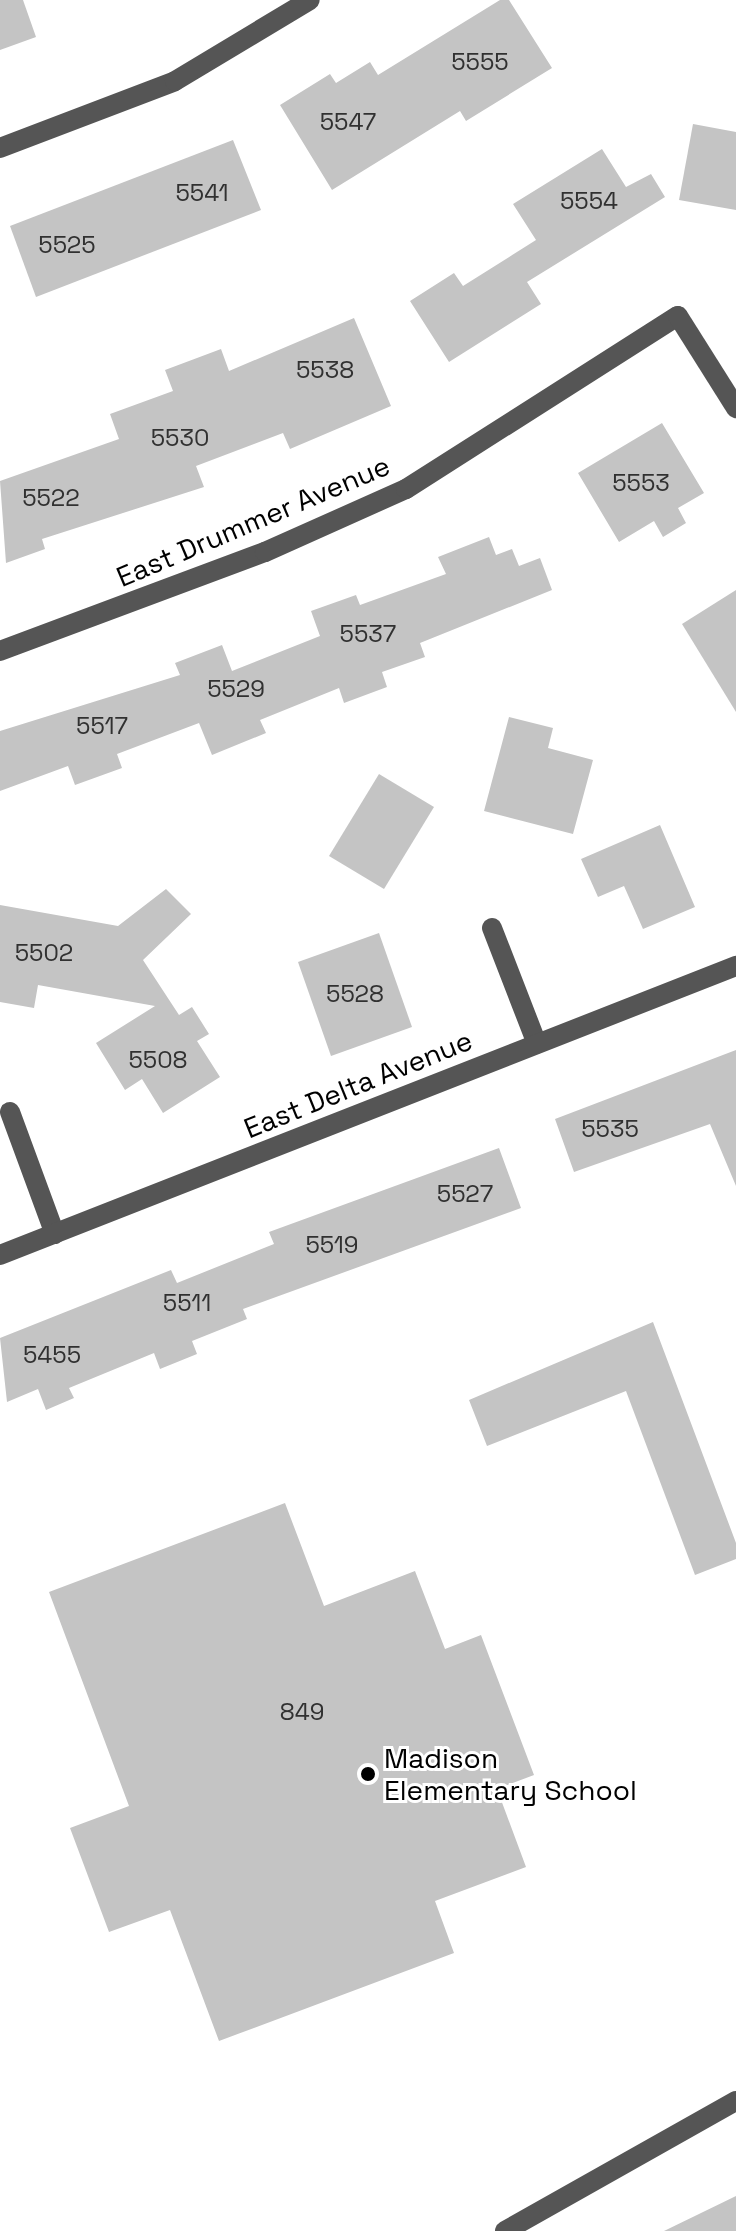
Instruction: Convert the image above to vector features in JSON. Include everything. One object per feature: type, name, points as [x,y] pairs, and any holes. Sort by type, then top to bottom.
[{"type":"street","points":[[0,148],[175,81],[310,0]]},
{"type":"street","name":"East Drummer Avenue","points":[[0,651],[265,552],[406,489],[678,316],[736,408]]},
{"type":"street","points":[[492,928],[537,1044]]},
{"type":"street","name":"East Delta Avenue","points":[[0,1255],[736,966]]},
{"type":"street","points":[[10,1112],[55,1234]]},
{"type":"street","points":[[505,2231],[736,2101]]},
{"type":"building","points":[[0,0],[23,0],[36,37],[0,50]]},
{"type":"building","points":[[500,0],[509,0],[552,68],[466,121],[460,111],[332,190],[280,105],[330,74],[336,83],[370,62],[378,75]]},
{"type":"building","points":[[693,124],[736,132],[736,210],[679,200]]},
{"type":"building","points":[[233,140],[261,210],[36,297],[10,226]]},
{"type":"building","points":[[602,149],[626,187],[651,174],[665,197],[527,282],[541,304],[449,362],[410,301],[454,273],[463,286],[536,240],[513,204]]},
{"type":"building","points":[[354,318],[391,406],[290,449],[283,433],[196,466],[204,487],[42,539],[45,549],[6,563],[0,481],[119,439],[110,414],[173,391],[165,370],[221,349],[229,371]]},
{"type":"building","points":[[662,423],[704,493],[678,508],[686,523],[663,537],[654,521],[619,542],[578,473]]},
{"type":"building","points":[[489,537],[496,555],[512,549],[519,566],[540,558],[552,590],[420,643],[425,657],[382,672],[387,687],[344,703],[339,688],[260,720],[266,733],[212,755],[199,723],[117,754],[122,768],[75,785],[68,766],[0,791],[0,731],[180,675],[175,663],[222,645],[232,671],[320,636],[311,611],[356,595],[360,605],[446,574],[438,557]]},
{"type":"building","points":[[736,590],[736,712],[682,624]]},
{"type":"building","points":[[509,717],[553,728],[548,748],[593,760],[573,834],[484,811]]},
{"type":"building","points":[[379,774],[434,807],[384,889],[329,856]]},
{"type":"building","points":[[660,825],[695,907],[643,929],[624,886],[598,897],[581,859]]},
{"type":"building","points":[[166,889],[191,914],[143,960],[179,1015],[192,1007],[209,1034],[197,1041],[220,1077],[163,1113],[142,1079],[125,1090],[96,1043],[155,1006],[38,985],[34,1008],[0,1002],[0,905],[118,926]]},
{"type":"building","points":[[379,933],[412,1027],[331,1056],[298,962]]},
{"type":"building","points":[[736,1050],[736,1186],[710,1124],[574,1172],[555,1119]]},
{"type":"building","points":[[499,1148],[521,1208],[243,1309],[247,1319],[192,1341],[197,1354],[160,1369],[154,1353],[69,1388],[74,1398],[46,1410],[38,1389],[7,1402],[0,1338],[171,1270],[177,1283],[274,1244],[269,1232]]},
{"type":"building","points":[[653,1322],[736,1543],[736,1559],[695,1575],[626,1391],[487,1446],[469,1400]]},
{"type":"building","points":[[285,1503],[324,1606],[415,1571],[445,1649],[481,1635],[534,1775],[497,1789],[526,1867],[435,1901],[454,1953],[219,2041],[170,1910],[109,1932],[70,1828],[129,1806],[49,1592]]},
{"type":"building","points":[[736,2196],[736,2231],[664,2231]]},
{"type":"place","name":"Madison Elementary School","points":[[368,1774]]}]
